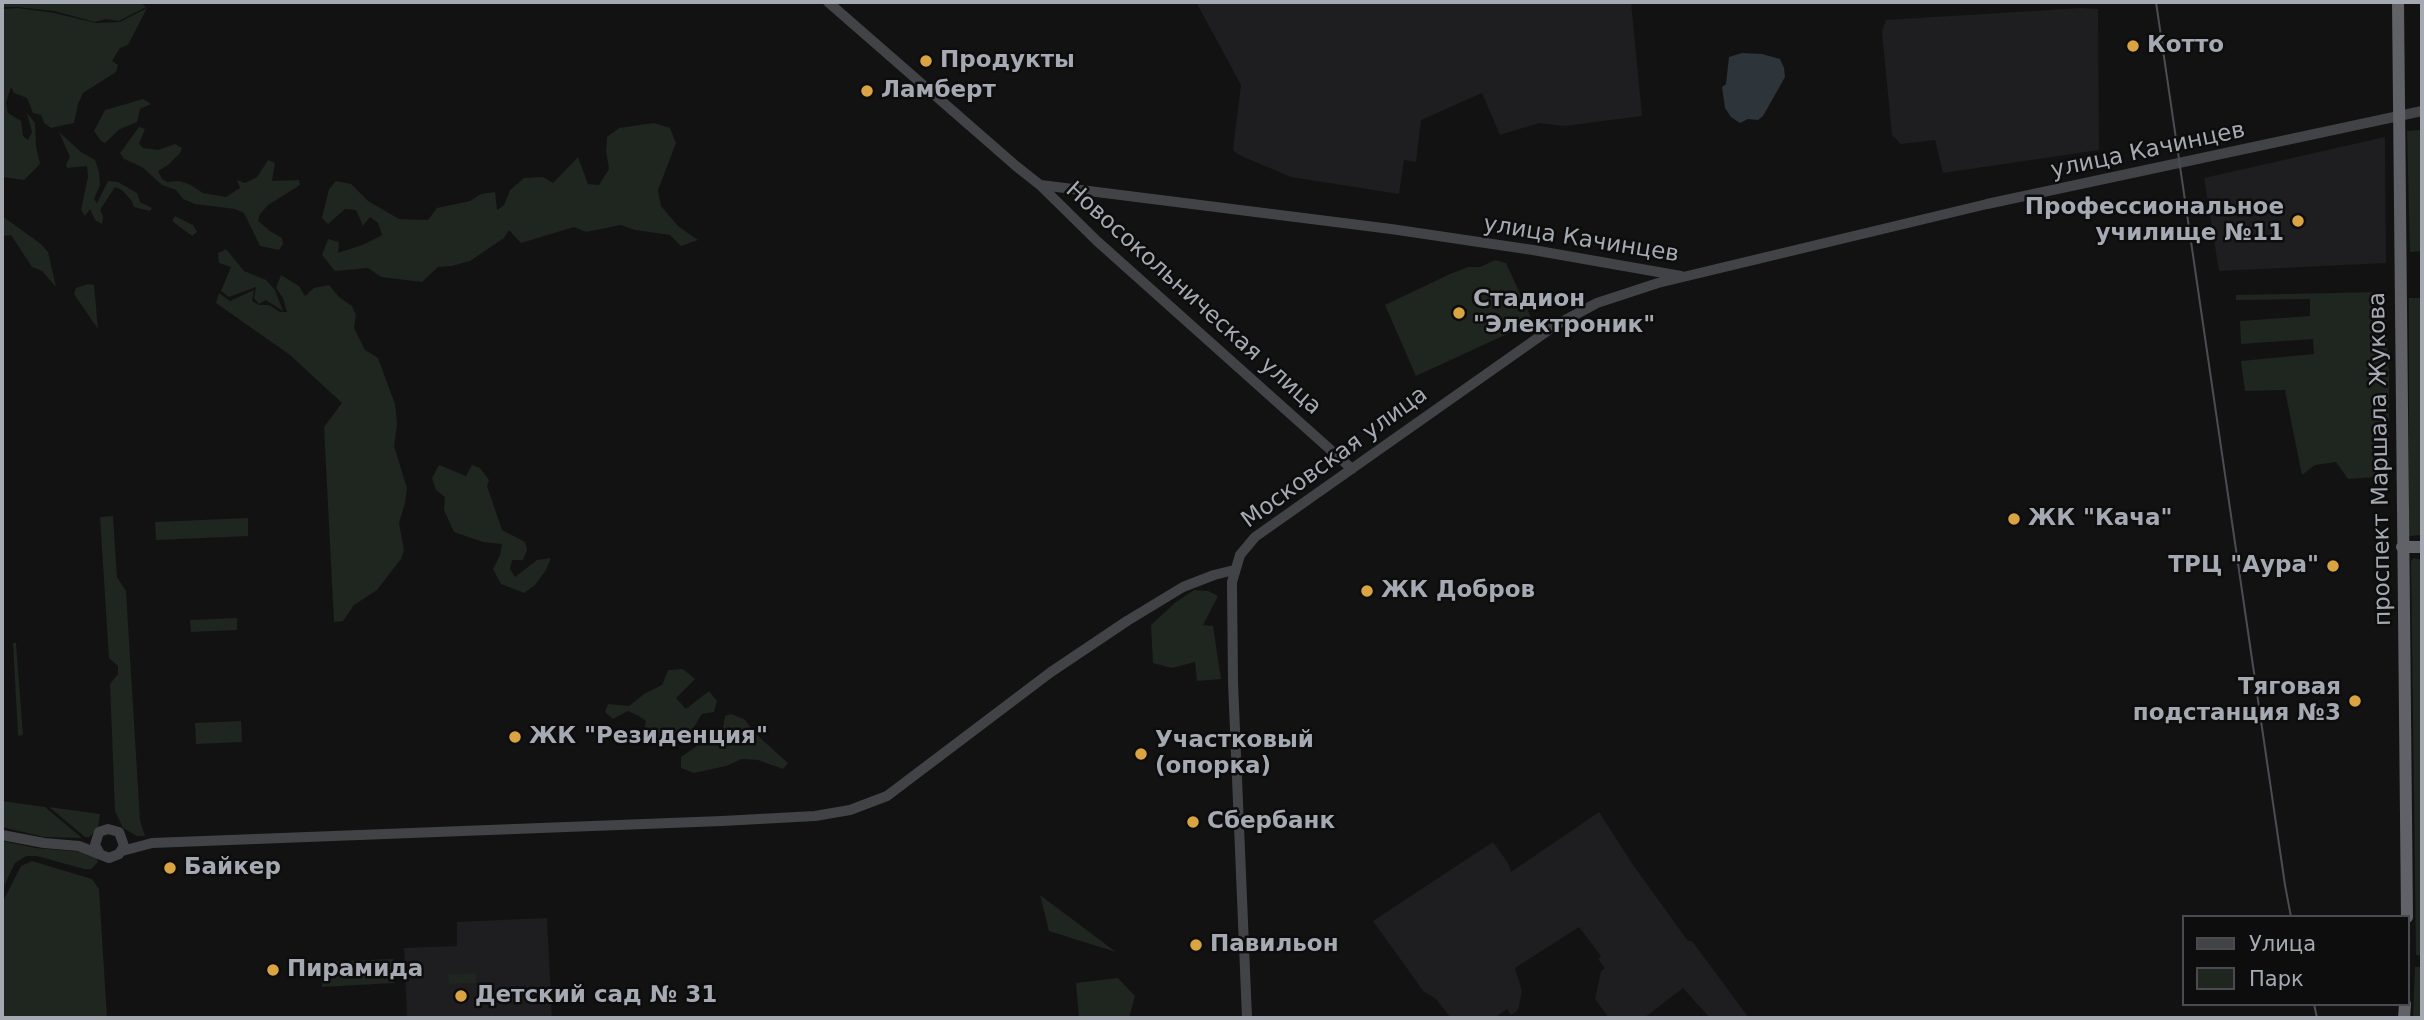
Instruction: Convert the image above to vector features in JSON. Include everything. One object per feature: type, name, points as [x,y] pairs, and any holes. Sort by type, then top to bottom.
[{"type":"highway","name":"проспект Маршала Жукова","points":[[2398,2],[2407,915]]},
{"type":"highway","points":[[2402,547],[2422,547]]},
{"type":"main road","points":[[828,2],[1040,185]]},
{"type":"main road","name":"улица Качинцев","points":[[1040,185],[1391,229],[1689,277],[1987,204],[2422,111]]},
{"type":"main road","name":"Новосокольническая улица","points":[[1040,185],[1097,241],[1352,469]]},
{"type":"main road","name":"Московская улица","points":[[1234,569],[1240,555],[1255,537],[1556,325],[1597,303],[1626,292],[1689,277]]},
{"type":"main road","points":[[2,835],[79,846],[109,858],[122,851],[152,843],[816,816],[850,810],[887,796],[1051,672],[1128,621],[1183,587],[1234,569],[1233,682],[1247,1018]]},
{"type":"main road","points":[[63,844],[82,842],[108,829],[152,843]]},
{"type":"main road","points":[[119,832],[124,841],[122,851]]},
{"type":"main road","points":[[97,835],[95,845],[100,854]]},
{"type":"shaded area","points":[[1196,2],[1631,2],[1642,116],[1564,126],[1539,123],[1500,135],[1482,93],[1421,120],[1416,162],[1404,160],[1399,194],[1291,177],[1233,150],[1241,85]]},
{"type":"shaded area","points":[[2098,9],[2099,150],[1943,173],[1935,140],[1901,144],[1892,135],[1882,32],[1886,20]]},
{"type":"shaded area","points":[[1742,53],[1762,54],[1780,59],[1785,77],[1763,116],[1758,120],[1748,119],[1740,123],[1731,117],[1725,108],[1722,87],[1726,84],[1729,57]]},
{"type":"shaded area","name":"Профессиональное училище №11","points":[[2385,137],[2386,263],[2219,271],[2204,178]]},
{"type":"shaded area","points":[[1599,812],[1633,865],[1688,941],[1692,941],[1749,1018],[1710,1018],[1683,988],[1644,1018],[1609,1018],[1595,999],[1601,971],[1605,968],[1598,959],[1601,956],[1579,927],[1515,968],[1522,991],[1518,1010],[1511,1015],[1507,1009],[1494,1018],[1451,1018],[1435,998],[1424,992],[1373,921],[1493,842],[1511,872]]},
{"type":"shaded area","points":[[547,918],[552,1018],[407,1018],[404,948],[457,946],[457,922]]},
{"type":"green space","points":[[2,2],[140,2],[146,7],[119,21],[106,19],[95,22],[54,11],[2,7]]},
{"type":"green space","points":[[18,8],[96,23],[120,22],[147,8],[128,45],[120,48],[112,61],[118,65],[116,72],[83,93],[74,123],[51,128],[44,123],[41,115],[33,113],[27,98],[14,93],[11,87],[6,103],[8,113],[21,121],[23,136],[28,140],[32,132],[27,113],[35,123],[40,164],[24,180],[3,177],[2,180],[2,9]]},
{"type":"green space","points":[[143,99],[151,104],[140,109],[137,122],[120,129],[105,143],[101,141],[94,131],[105,110]]},
{"type":"green space","points":[[654,123],[670,128],[676,143],[658,190],[661,206],[678,226],[698,240],[681,246],[670,235],[621,225],[586,232],[574,227],[521,243],[509,230],[504,238],[470,261],[438,267],[422,282],[381,277],[368,268],[335,271],[322,255],[328,239],[339,242],[338,253],[382,235],[378,223],[370,217],[363,226],[356,210],[345,209],[328,224],[322,218],[329,189],[336,181],[351,184],[368,201],[399,219],[428,220],[437,208],[495,192],[497,210],[504,205],[510,190],[524,178],[543,177],[553,183],[578,157],[588,184],[599,185],[609,169],[607,137],[619,128]]},
{"type":"green space","points":[[139,127],[145,129],[139,144],[143,148],[158,150],[175,144],[182,148],[168,165],[158,171],[167,182],[179,181],[203,193],[226,197],[240,188],[237,180],[245,183],[257,177],[268,160],[275,163],[272,181],[299,180],[300,185],[268,205],[258,221],[282,238],[283,244],[279,250],[260,246],[244,213],[235,209],[195,204],[183,199],[176,190],[162,185],[142,167],[124,159],[120,153]]},
{"type":"green space","points":[[2420,130],[2422,251],[2410,252],[2407,131]]},
{"type":"green space","points":[[59,132],[81,152],[95,160],[100,185],[94,199],[97,203],[108,181],[118,182],[137,193],[140,202],[152,208],[150,211],[134,207],[122,190],[115,187],[100,210],[103,216],[102,224],[95,220],[90,209],[85,216],[81,210],[88,177],[87,166],[67,168],[70,157]]},
{"type":"green space","points":[[2,216],[48,252],[56,287],[42,271],[32,267],[11,235],[2,236]]},
{"type":"green space","points":[[175,216],[193,225],[197,232],[192,236],[172,221]]},
{"type":"green space","points":[[226,249],[244,271],[266,280],[275,290],[283,311],[266,300],[259,304],[254,298],[256,287],[229,297],[221,291],[231,267],[219,263],[218,253]]},
{"type":"green space","name":"Стадион \"Электроник\"","points":[[1495,260],[1506,263],[1533,322],[1416,376],[1385,305],[1450,274],[1468,267],[1480,267]]},
{"type":"green space","points":[[281,275],[299,286],[305,296],[314,288],[329,285],[339,297],[352,306],[356,315],[354,328],[365,350],[378,358],[395,404],[397,424],[394,446],[407,488],[399,523],[404,550],[401,559],[377,590],[354,605],[343,621],[334,622],[324,427],[342,403],[290,355],[216,303],[219,293],[230,301],[254,290],[252,301],[287,312],[283,298],[276,288]]},
{"type":"green space","points":[[94,285],[98,329],[74,294],[76,288]]},
{"type":"green space","points":[[2384,292],[2389,376],[2389,476],[2348,479],[2336,462],[2315,465],[2302,475],[2285,390],[2245,391],[2241,361],[2314,354],[2313,339],[2241,344],[2240,321],[2310,316],[2310,299],[2236,300],[2236,295]]},
{"type":"green space","points":[[2409,298],[2422,298],[2422,535],[2409,536]]},
{"type":"green space","points":[[439,465],[466,476],[472,465],[480,468],[489,480],[487,486],[502,530],[525,542],[527,550],[523,560],[512,560],[510,569],[515,577],[537,560],[551,558],[535,585],[524,593],[501,584],[493,569],[502,544],[483,542],[454,532],[444,510],[445,497],[436,490],[432,478]]},
{"type":"green space","points":[[113,516],[117,577],[126,591],[140,820],[145,836],[137,836],[123,828],[115,811],[110,684],[118,674],[118,666],[109,658],[100,517]]},
{"type":"green space","points":[[248,518],[248,536],[156,540],[155,522]]},
{"type":"green space","points":[[2414,558],[2422,560],[2422,956],[2416,955],[2411,561]]},
{"type":"green space","points":[[1194,590],[1208,591],[1218,596],[1203,625],[1213,626],[1221,679],[1197,681],[1195,662],[1172,668],[1153,663],[1151,625]]},
{"type":"green space","points":[[237,618],[237,630],[191,632],[190,620]]},
{"type":"green space","points":[[13,643],[16,643],[23,735],[18,736]]},
{"type":"green space","points":[[683,669],[695,679],[676,698],[686,709],[709,691],[717,701],[714,712],[702,714],[692,730],[682,737],[671,733],[662,743],[650,738],[644,731],[646,721],[637,715],[628,711],[613,719],[605,712],[608,704],[629,706],[662,685],[668,670]]},
{"type":"green space","points":[[731,714],[744,719],[758,736],[788,763],[783,769],[758,760],[742,759],[726,766],[694,773],[681,768],[681,757],[723,728],[725,716]]},
{"type":"green space","points":[[241,721],[242,742],[196,744],[195,723]]},
{"type":"green space","points":[[2,801],[45,807],[82,838],[44,837],[2,827]]},
{"type":"green space","points":[[49,807],[100,814],[98,829],[85,837]]},
{"type":"green space","points":[[2,841],[36,848],[84,852],[97,858],[98,862],[91,869],[84,869],[37,856],[26,856],[15,863],[2,890]]},
{"type":"green space","points":[[32,861],[92,879],[99,889],[107,1018],[2,1018],[2,903],[21,866]]},
{"type":"green space","points":[[1040,895],[1116,952],[1049,931]]},
{"type":"green space","points":[[393,959],[394,983],[322,987],[321,962]]},
{"type":"green space","points":[[2415,967],[2422,967],[2422,1018],[2413,1018]]},
{"type":"green space","points":[[476,973],[476,983],[449,984],[448,974]]},
{"type":"green space","points":[[1118,978],[1135,996],[1129,1018],[1079,1018],[1076,983]]},
{"type":"tram line","points":[[2156,2],[2291,915]]},
{"type":"tram line","points":[[2314,1006],[2317,1018]]},
{"type":"place","name":"Котто","points":[[2133,46]]},
{"type":"place","name":"Продукты","points":[[926,61]]},
{"type":"place","name":"Ламберт","points":[[867,91]]},
{"type":"place","name":"Профессиональное училище №11","points":[[2298,221]]},
{"type":"place","name":"Стадион \"Электроник\"","points":[[1459,313]]},
{"type":"place","name":"ЖК \"Кача\"","points":[[2014,519]]},
{"type":"place","name":"ТРЦ \"Аура\"","points":[[2333,566]]},
{"type":"place","name":"ЖК Добров","points":[[1367,591]]},
{"type":"place","name":"Тяговая подстанция №3","points":[[2355,701]]},
{"type":"place","name":"ЖК \"Резиденция\"","points":[[515,737]]},
{"type":"place","name":"Участковый (опорка)","points":[[1141,754]]},
{"type":"place","name":"Сбербанк","points":[[1193,822]]},
{"type":"place","name":"Байкер","points":[[170,868]]},
{"type":"place","name":"Павильон","points":[[1196,945]]},
{"type":"place","name":"Пирамида","points":[[273,970]]},
{"type":"place","name":"Детский сад № 31","points":[[461,996]]}]
